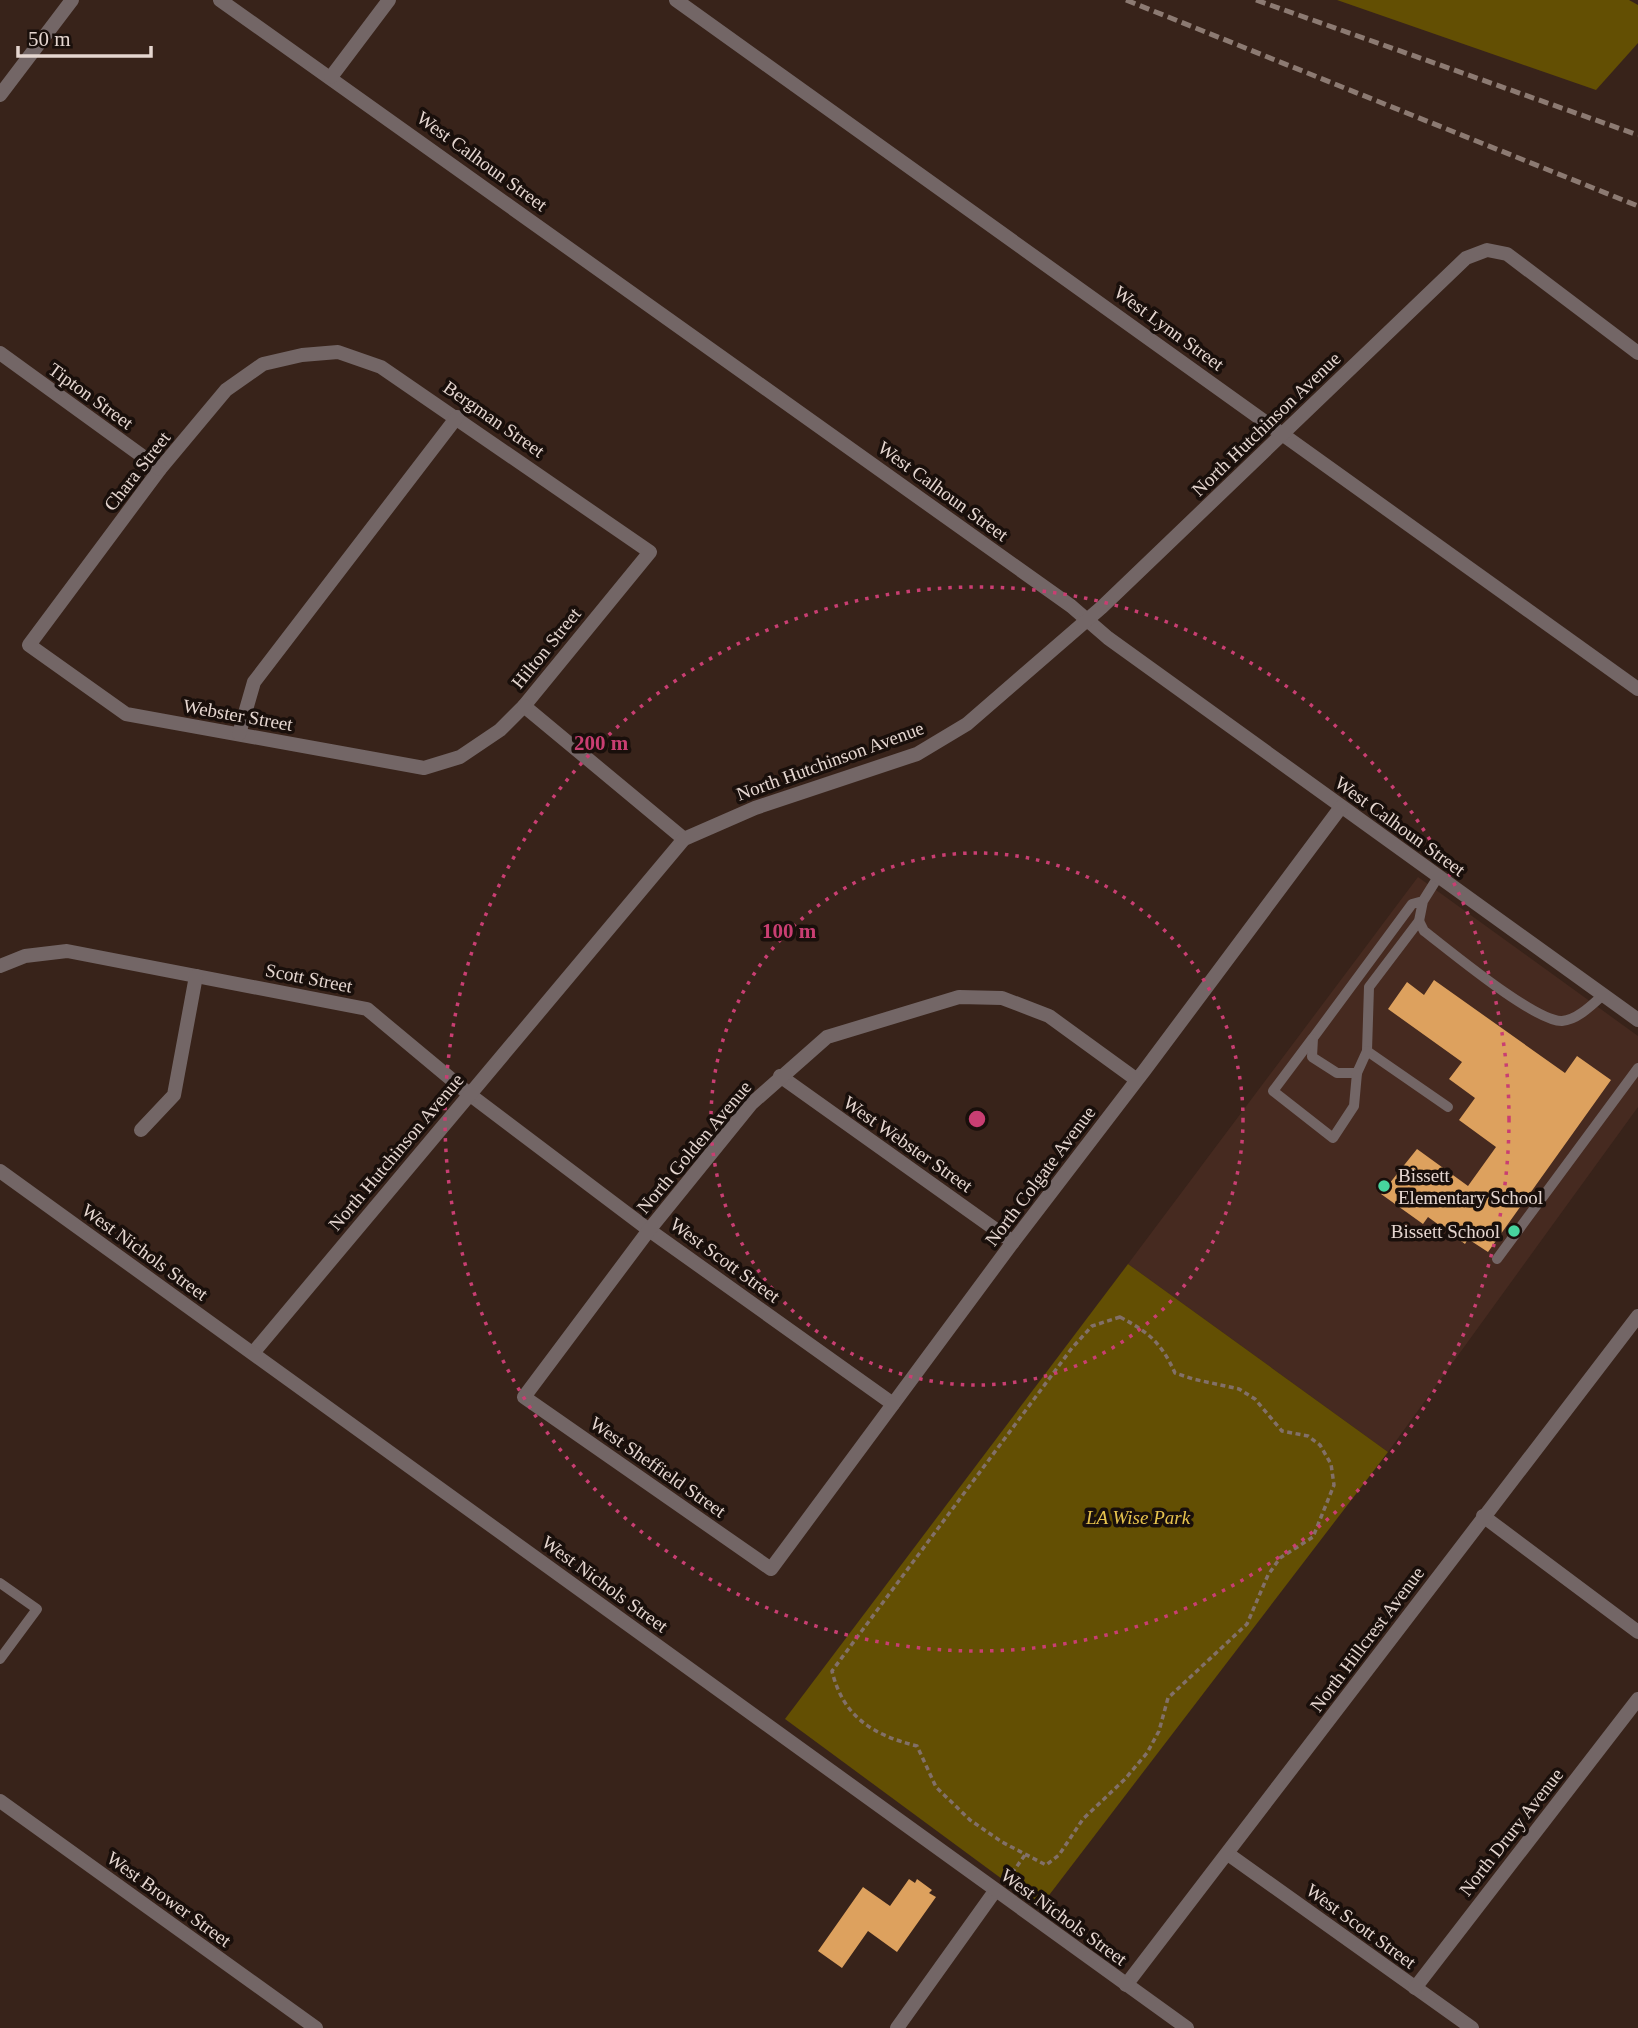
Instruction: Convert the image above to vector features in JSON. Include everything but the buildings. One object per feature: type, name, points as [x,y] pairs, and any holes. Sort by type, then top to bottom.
[{"type":"street","points":[[0,95],[72,0]]},
{"type":"street","name":"West Calhoun Street","points":[[220,0],[1070,606],[1341,807],[1638,1020]]},
{"type":"street","points":[[331,77],[389,0]]},
{"type":"street","name":"West Lynn Street","points":[[676,0],[1638,689]]},
{"type":"street","name":"North Hutchinson Avenue","points":[[253,1353],[684,839],[738,814],[900,761],[934,745],[967,724],[1087,620],[1466,258],[1494,250],[1513,257],[1638,353]]},
{"type":"street","name":"Bergman Street","points":[[302,355],[338,352],[382,366],[650,552]]},
{"type":"street","name":"Tipton Street","points":[[0,353],[160,469]]},
{"type":"street","name":"Chara Street","points":[[29,645],[160,469],[226,390],[263,364],[302,355]]},
{"type":"street","points":[[239,734],[254,682],[457,417]]},
{"type":"street","name":"Hilton Street","points":[[460,758],[500,730],[524,706],[650,552]]},
{"type":"street","name":"Webster Street","points":[[29,645],[125,714],[424,768],[460,758]]},
{"type":"street","points":[[524,706],[684,839]]},
{"type":"street","name":"North Colgate Avenue","points":[[771,1569],[1341,807]]},
{"type":"street","name":"Scott Street","points":[[0,966],[25,956],[67,951],[367,1009],[469,1094]]},
{"type":"street","points":[[141,1130],[174,1094],[196,976]]},
{"type":"street","name":"North Golden Avenue","points":[[524,1397],[649,1230],[751,1104],[827,1037],[959,997],[1002,998],[1049,1016],[1137,1080]]},
{"type":"street","name":"West Webster Street","points":[[780,1076],[1013,1242]]},
{"type":"street","name":"West Scott Street","points":[[469,1094],[649,1230],[893,1404]]},
{"type":"street","name":"West Nichols Street","points":[[0,1171],[1187,2028]]},
{"type":"street","name":"North Hillcrest Avenue","points":[[1126,1985],[1638,1315]]},
{"type":"street","name":"West Sheffield Street","points":[[524,1397],[771,1569]]},
{"type":"street","points":[[1483,1516],[1638,1632]]},
{"type":"street","name":"North Drury Avenue","points":[[1415,1988],[1638,1699]]},
{"type":"street","name":"West Brower Street","points":[[0,1801],[316,2028]]},
{"type":"street","name":"West Scott Street","points":[[1228,1854],[1472,2028]]},
{"type":"street","points":[[897,2028],[995,1891]]},
{"type":"lane","points":[[1423,901],[1412,904],[1273,1091],[1333,1138],[1354,1106],[1357,1073],[1367,1051],[1369,987],[1419,921],[1423,901],[1438,877]]},
{"type":"lane","points":[[1419,921],[1424,931],[1535,1012],[1562,1021],[1585,1012],[1603,995]]},
{"type":"lane","points":[[1313,1038],[1312,1057],[1337,1073],[1357,1073]]},
{"type":"lane","points":[[1367,1051],[1448,1107]]},
{"type":"lane","points":[[1497,1259],[1638,1068]]},
{"type":"lane","points":[[0,1583],[37,1609],[0,1659]]},
{"type":"path","points":[[1120,1317],[1155,1339],[1167,1355],[1175,1373],[1239,1389],[1255,1399],[1282,1431],[1308,1436],[1320,1445],[1331,1464],[1334,1485],[1313,1537],[1280,1558],[1268,1575],[1247,1624],[1168,1698],[1158,1731],[1147,1753],[1125,1779],[1083,1819],[1059,1855],[1046,1865],[1026,1855],[970,1820],[936,1787],[917,1746],[881,1734],[862,1723],[837,1689],[832,1671],[1072,1348],[1092,1326],[1120,1317]]},
{"type":"path","points":[[1007,1880],[1026,1855]]},
{"type":"shaded area","name":"Bissett Elementary School","points":[[1418,877],[1638,1036],[1638,1107],[1388,1452],[1128,1264]]},
{"type":"green space","points":[[1337,0],[1629,0],[1638,5],[1638,43],[1596,90]]},
{"type":"green space","name":"LA Wise Park","points":[[1128,1264],[1388,1452],[1040,1907],[785,1719]]},
{"type":"railway","points":[[1126,0],[1638,206]]},
{"type":"railway","points":[[1256,0],[1638,135]]},
{"type":"place","name":"Bissett Elementary School","points":[[1384,1186]]},
{"type":"place","name":"Bissett School","points":[[1514,1231]]}]
